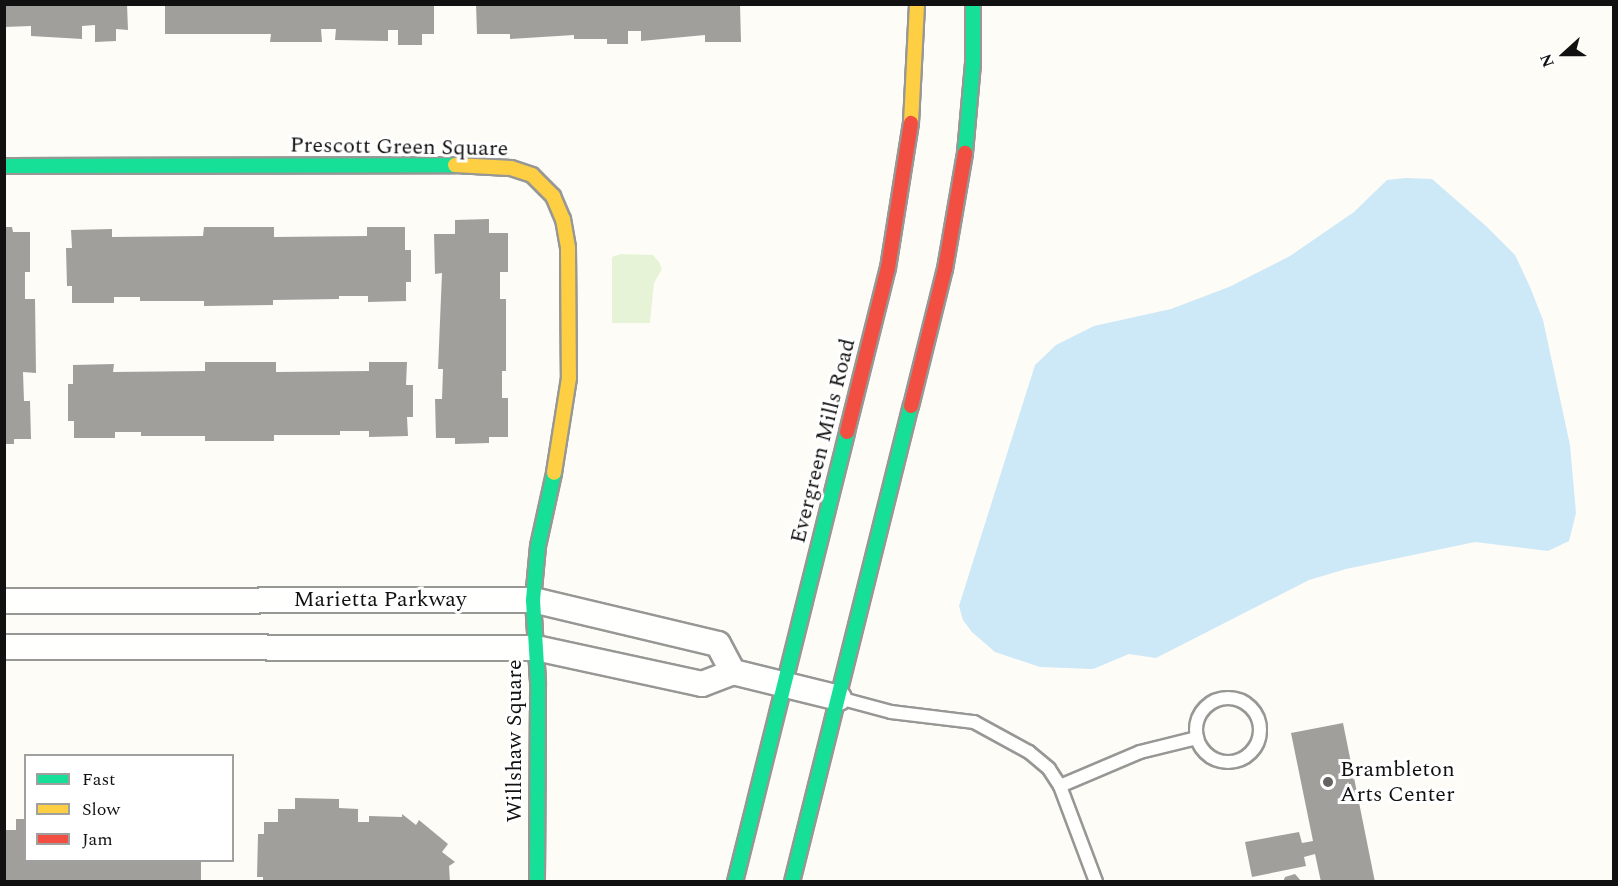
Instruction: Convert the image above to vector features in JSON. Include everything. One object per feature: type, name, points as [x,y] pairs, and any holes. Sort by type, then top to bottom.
[{"type":"main road","name":"Evergreen Mills Road","points":[[735,882],[888,268],[904,182],[916,76],[917,4]]},
{"type":"main road","points":[[792,882],[945,270],[965,156],[973,63],[973,4]]},
{"type":"main road","name":"Prescott Green Square","points":[[4,166],[465,165],[511,168],[532,175],[553,196],[563,219],[568,248],[569,378],[562,432],[538,546],[533,600]]},
{"type":"main road","name":"Willshaw Square","points":[[533,600],[536,648],[537,882]]},
{"type":"street","name":"Marietta Parkway","points":[[4,600],[533,600],[718,644],[733,672]]},
{"type":"street","points":[[4,647],[536,648],[702,684],[733,672],[839,698]]},
{"type":"lane","points":[[839,698],[927,717],[974,722],[1029,752],[1049,769],[1060,786],[1096,882]]},
{"type":"lane","points":[[1228,698],[1247,704],[1259,721],[1257,743],[1250,753],[1230,762],[1209,756],[1197,738],[1197,718],[1203,710],[1218,699],[1228,698]]},
{"type":"lane","points":[[1060,786],[1140,752],[1197,738]]},
{"type":"green space","points":[[621,254],[653,255],[662,269],[654,283],[650,323],[612,323],[612,257]]},
{"type":"water","points":[[1432,179],[1486,226],[1515,255],[1530,287],[1543,320],[1570,445],[1576,513],[1569,541],[1548,551],[1475,542],[1346,569],[1309,580],[1156,658],[1129,654],[1093,669],[1040,667],[995,652],[972,632],[963,620],[959,606],[1035,365],[1056,345],[1094,326],[1171,309],[1229,287],[1290,256],[1354,212],[1387,180]]},
{"type":"building","points":[[4,4],[127,4],[128,30],[116,29],[116,41],[95,42],[95,25],[82,26],[82,39],[31,36],[31,26],[4,27]]},
{"type":"building","points":[[165,4],[434,4],[434,34],[422,34],[422,45],[398,45],[398,30],[388,30],[388,41],[335,40],[336,29],[321,29],[322,42],[270,42],[271,34],[165,34]]},
{"type":"building","points":[[476,4],[740,4],[741,42],[705,42],[705,35],[641,41],[641,31],[628,31],[628,44],[607,44],[607,39],[574,39],[574,35],[510,39],[510,34],[477,34]]},
{"type":"building","points":[[489,219],[489,233],[508,233],[508,272],[500,272],[500,299],[506,299],[506,371],[502,371],[502,398],[508,398],[508,437],[489,437],[489,443],[455,444],[455,438],[436,438],[435,399],[442,399],[443,369],[438,369],[442,273],[435,274],[434,234],[455,234],[455,220]]},
{"type":"building","points":[[4,227],[12,227],[13,232],[30,232],[30,272],[25,272],[25,299],[35,299],[36,373],[23,372],[24,401],[30,401],[31,439],[14,439],[14,444],[4,444]]},
{"type":"building","points":[[204,227],[274,227],[274,237],[367,236],[367,227],[405,227],[405,250],[411,250],[411,282],[406,282],[406,301],[368,302],[368,296],[339,296],[339,299],[273,300],[273,305],[204,306],[204,301],[140,301],[140,297],[114,297],[114,303],[72,303],[72,286],[67,286],[66,248],[72,248],[71,230],[112,229],[112,237],[203,236]]},
{"type":"building","points":[[205,362],[276,362],[276,372],[369,371],[369,362],[407,362],[406,385],[413,385],[413,417],[407,417],[408,436],[369,437],[369,431],[340,431],[340,435],[274,435],[274,441],[205,441],[205,436],[141,436],[141,432],[115,432],[115,438],[74,438],[74,421],[68,421],[68,384],[73,384],[73,365],[114,364],[113,372],[205,371]]},
{"type":"building","name":"Brambleton Arts Center","points":[[1343,723],[1375,882],[1321,882],[1315,854],[1304,857],[1306,866],[1252,877],[1245,842],[1299,832],[1302,843],[1313,841],[1291,733]]},
{"type":"building","points":[[295,798],[339,799],[339,808],[358,809],[358,822],[369,822],[369,816],[402,817],[402,814],[416,825],[419,820],[448,844],[442,852],[455,862],[449,866],[450,882],[263,882],[263,877],[257,877],[258,834],[264,834],[264,822],[278,822],[278,809],[295,809]]},
{"type":"building","points":[[16,819],[24,819],[24,862],[201,862],[201,882],[4,882],[4,830],[16,830]]},
{"type":"building","points":[[1295,874],[1302,882],[1283,882],[1285,877]]},
{"type":"traffic: fast","points":[[965,153],[973,63],[973,4]]},
{"type":"traffic: fast","points":[[4,166],[455,165]]},
{"type":"traffic: fast","points":[[792,882],[911,406]]},
{"type":"traffic: fast","points":[[735,882],[847,432]]},
{"type":"traffic: fast","points":[[537,882],[538,682],[533,600],[538,546],[554,473]]},
{"type":"traffic: slow","points":[[911,123],[917,4]]},
{"type":"traffic: slow","points":[[455,165],[511,168],[532,175],[553,196],[563,219],[568,248],[569,378],[554,473]]},
{"type":"traffic: jam","points":[[847,432],[888,268],[911,123]]},
{"type":"traffic: jam","points":[[911,406],[945,269],[965,153]]},
{"type":"place","name":"Brambleton Arts Center","points":[[1328,782]]}]
